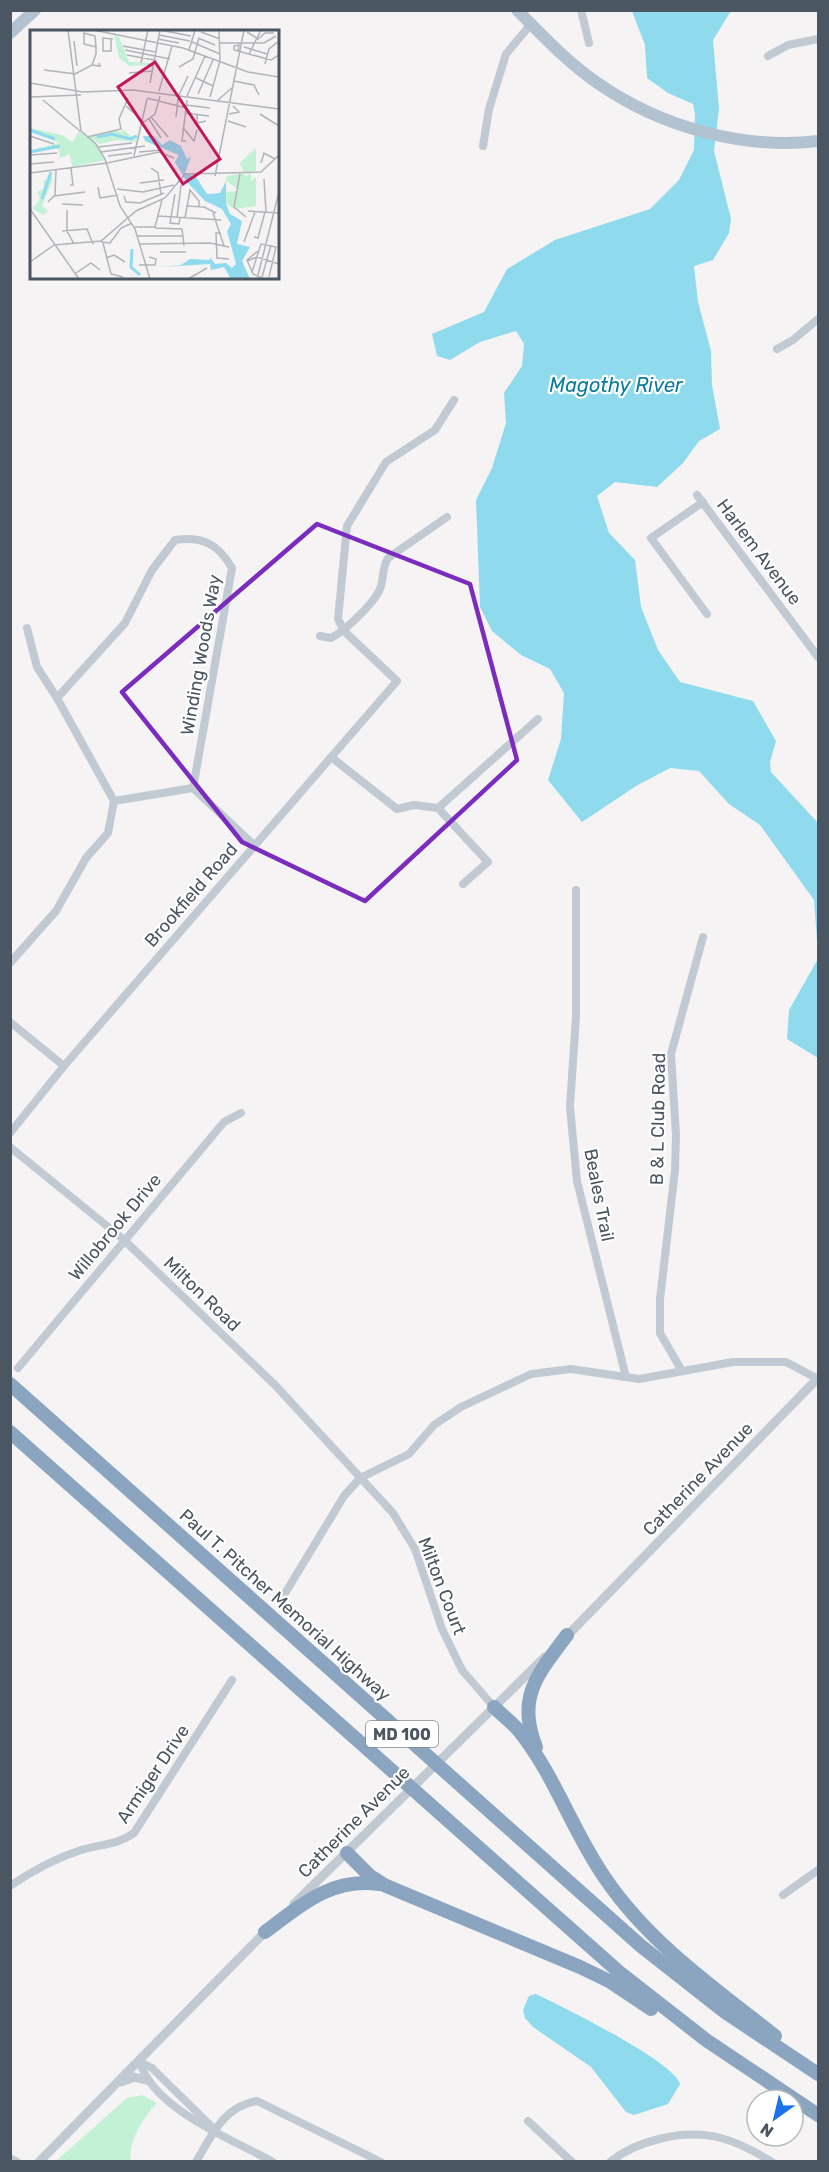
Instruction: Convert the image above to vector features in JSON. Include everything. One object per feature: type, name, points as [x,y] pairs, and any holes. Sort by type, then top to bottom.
[{"type":"highway","name":"Paul T. Pitcher Memorial Highway","points":[[10,1384],[633,1939],[725,2012],[819,2074]]},
{"type":"highway","name":"MD 100","points":[[10,1432],[584,1942],[660,2006],[759,2078],[819,2115]]},
{"type":"highway","points":[[548,1777],[530,1732],[528,1704],[538,1674],[567,1635]]},
{"type":"highway","points":[[494,1707],[519,1731],[548,1777],[605,1878],[644,1926],[683,1963],[785,2044],[806,2067]]},
{"type":"highway","points":[[347,1853],[370,1876],[384,1885],[609,1981],[702,2045],[759,2078]]},
{"type":"highway","points":[[265,1932],[327,1889],[365,1882],[384,1885]]},
{"type":"main road","points":[[10,33],[35,10]]},
{"type":"main road","points":[[517,10],[599,84],[645,111],[688,127],[754,141],[819,141]]},
{"type":"street","points":[[580,10],[589,43]]},
{"type":"street","points":[[483,146],[489,108],[506,54],[531,24]]},
{"type":"street","points":[[768,56],[788,45],[819,39]]},
{"type":"street","points":[[777,349],[793,340],[819,319]]},
{"type":"street","points":[[344,631],[338,619],[337,606],[347,526],[386,462],[435,430],[454,400]]},
{"type":"street","name":"Harlem Avenue","points":[[697,495],[819,657]]},
{"type":"street","points":[[703,502],[651,538],[707,614]]},
{"type":"street","points":[[320,636],[332,638],[344,631],[377,594],[381,586],[382,568],[388,558],[447,517]]},
{"type":"street","name":"Winding Woods Way","points":[[57,698],[125,623],[152,570],[175,540],[189,538],[206,542],[223,552],[232,568],[193,788]]},
{"type":"street","points":[[10,963],[56,911],[86,858],[108,833],[114,801],[57,698],[37,667],[27,628]]},
{"type":"street","name":"Brookfield Road","points":[[10,1133],[64,1066],[397,681],[344,631]]},
{"type":"street","points":[[438,808],[538,719]]},
{"type":"street","points":[[331,757],[397,809],[414,805],[438,808],[488,862],[462,884]]},
{"type":"street","points":[[114,801],[193,788],[254,845]]},
{"type":"street","name":"Beales Trail","points":[[576,890],[576,1016],[570,1107],[577,1181],[626,1377]]},
{"type":"street","name":"B & L Club Road","points":[[682,1371],[660,1333],[660,1299],[675,1170],[676,1135],[671,1054],[703,937]]},
{"type":"street","points":[[10,1022],[64,1066]]},
{"type":"street","name":"Willobrook Drive","points":[[18,1368],[123,1239],[224,1122],[241,1113]]},
{"type":"street","name":"Milton Road","points":[[10,1147],[123,1239],[274,1385],[360,1478]]},
{"type":"street","points":[[281,1600],[344,1496],[360,1478],[410,1454],[434,1425],[461,1407],[531,1374],[571,1369],[639,1379],[733,1362],[786,1362],[818,1378]]},
{"type":"street","name":"Catherine Avenue","points":[[39,2162],[140,2062],[265,1932],[567,1635],[818,1378]]},
{"type":"street","name":"Milton Court","points":[[360,1478],[393,1513],[415,1549],[442,1629],[462,1670],[494,1707]]},
{"type":"street","name":"Armiger Drive","points":[[10,1886],[30,1872],[67,1855],[111,1845],[134,1833],[232,1680]]},
{"type":"street","points":[[783,1895],[819,1870]]},
{"type":"street","points":[[140,2062],[143,2074],[149,2081],[190,2120],[216,2130],[273,2162]]},
{"type":"street","points":[[140,2062],[152,2068],[216,2130]]},
{"type":"street","points":[[119,2082],[134,2077],[149,2081]]},
{"type":"street","points":[[196,2162],[216,2130],[240,2104],[257,2101],[381,2162]]},
{"type":"street","points":[[528,2121],[572,2162]]},
{"type":"street","points":[[610,2162],[651,2141],[686,2135],[720,2138],[748,2148],[772,2162]]},
{"type":"street","points":[[10,2157],[17,2162]]},
{"type":"highlighted area","points":[[317,524],[470,584],[517,760],[365,901],[242,842],[122,692]]},
{"type":"green space","points":[[142,2095],[157,2103],[134,2138],[130,2154],[131,2161],[56,2161],[127,2098]]},
{"type":"water","name":"Magothy River","points":[[632,11],[731,11],[713,40],[719,109],[714,151],[731,219],[729,233],[713,260],[694,266],[698,302],[711,351],[712,385],[720,429],[699,441],[683,463],[657,487],[615,482],[597,496],[609,533],[635,560],[641,607],[658,650],[680,682],[753,701],[776,741],[770,762],[771,772],[818,823],[818,954],[814,900],[760,825],[729,804],[699,771],[670,768],[636,786],[582,822],[548,780],[561,739],[564,693],[550,669],[521,655],[492,631],[480,607],[476,500],[492,468],[506,423],[504,393],[522,366],[524,344],[516,331],[480,342],[450,360],[437,356],[432,334],[484,312],[507,269],[555,240],[650,209],[679,180],[694,150],[693,104],[668,93],[647,78],[645,45]]},
{"type":"water","points":[[818,959],[818,1058],[787,1039],[789,1010]]},
{"type":"water","points":[[536,1994],[616,2035],[659,2062],[673,2074],[680,2084],[668,2104],[634,2115],[626,2112],[591,2067],[533,2027],[525,2018],[523,2010],[529,1996]]}]
